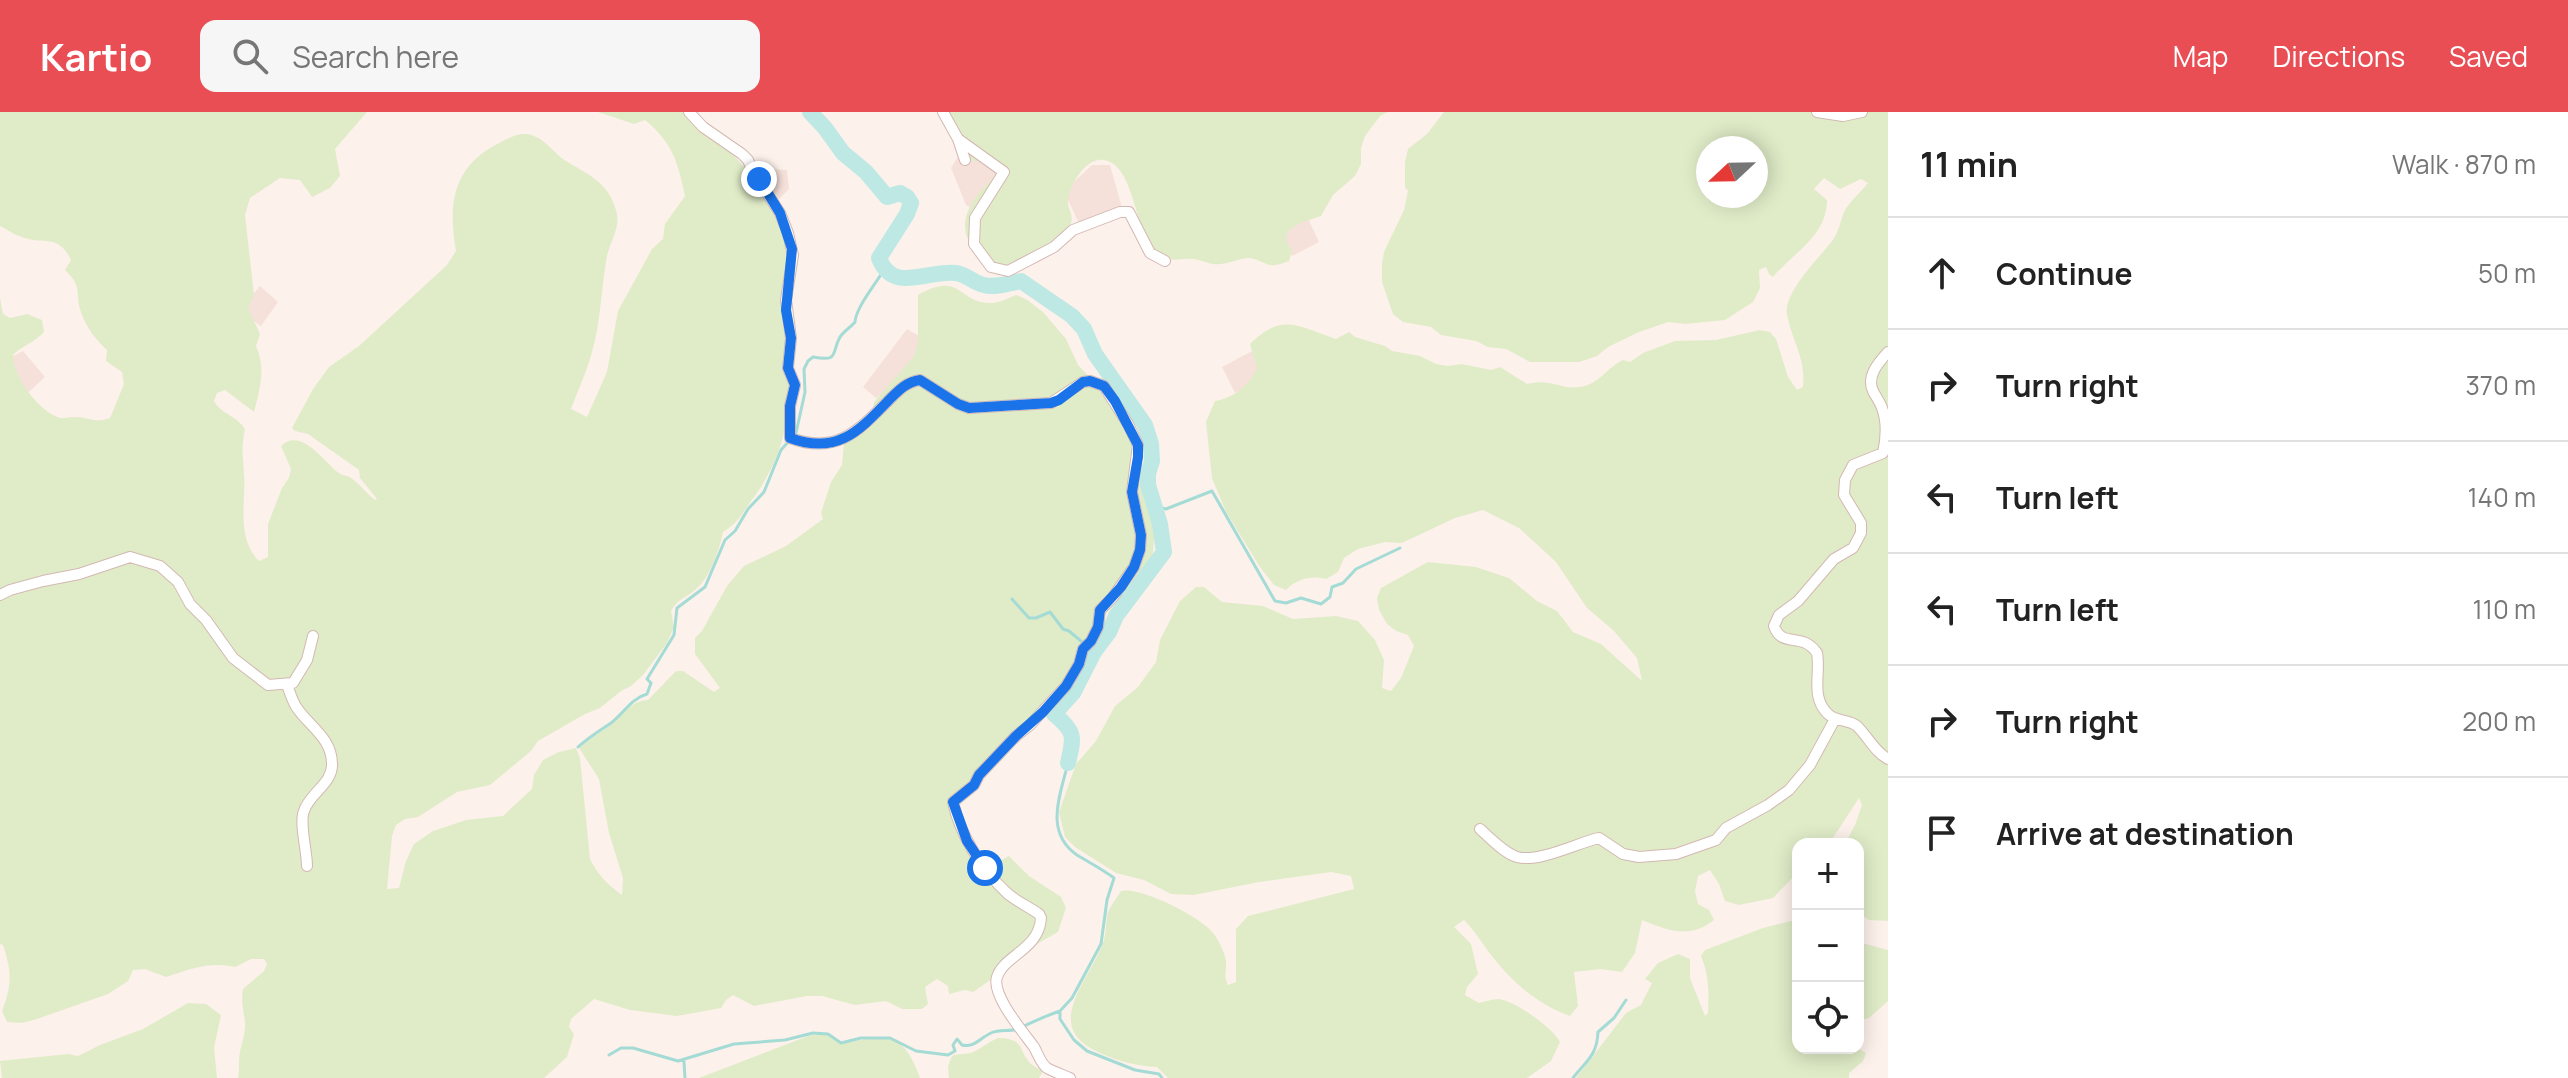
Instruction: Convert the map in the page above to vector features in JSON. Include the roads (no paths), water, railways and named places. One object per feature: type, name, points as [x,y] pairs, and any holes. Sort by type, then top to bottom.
[{"type":"street","points":[[689,112],[703,127],[748,160],[780,213],[788,233],[793,255],[786,300],[791,338],[788,368],[795,385],[790,406],[790,438],[835,443],[860,429],[906,384],[920,380],[969,408],[1051,403],[1083,382],[1096,382],[1104,386],[1115,401],[1134,435],[1138,457],[1132,492],[1141,535],[1134,567],[1100,610],[1098,627],[1083,649],[1079,664],[1066,686],[979,775],[974,785],[953,802],[967,841],[985,868],[1008,894],[1041,918],[1035,938],[1003,968],[996,982],[1010,1017],[1044,1067],[1070,1078]]},
{"type":"street","points":[[943,112],[965,160]]},
{"type":"street","points":[[1817,112],[1843,116],[1862,112]]},
{"type":"street","points":[[958,139],[1004,172],[975,218],[974,244],[991,267],[1008,271],[1054,247],[1073,230],[1120,212],[1129,212],[1150,253],[1165,261]]},
{"type":"street","points":[[1888,352],[1871,379],[1871,388],[1884,412],[1883,453],[1853,465],[1848,471],[1843,490],[1861,523],[1857,543],[1834,559],[1798,601],[1779,615],[1774,626],[1776,633],[1782,637],[1807,641],[1817,653],[1817,693],[1824,710],[1835,719],[1857,726],[1873,748],[1888,759]]},
{"type":"street","points":[[0,595],[130,557],[160,566],[178,582],[190,604],[206,620],[233,658],[268,685],[293,683],[307,660],[313,636]]},
{"type":"street","points":[[287,685],[296,707],[326,742],[332,762],[326,780],[308,802],[302,817],[307,866]]},
{"type":"street","points":[[1480,829],[1516,857],[1540,857],[1599,838],[1623,854],[1639,857],[1676,854],[1716,840],[1726,828],[1789,790],[1810,765],[1835,719]]},
{"type":"waterway","points":[[810,112],[843,153],[866,172],[887,197],[900,193],[911,203],[879,258],[885,269],[902,278],[956,273],[988,286],[1021,281],[1072,316],[1084,329],[1095,354],[1145,425],[1152,461],[1148,485],[1160,524],[1164,552],[1116,616],[1073,693],[1054,714],[1072,736],[1068,763]]},
{"type":"waterway","points":[[578,747],[647,694],[651,683],[647,679],[674,635],[677,608],[705,587],[725,540],[764,492],[781,450],[796,433],[805,392],[804,369],[808,361],[813,357],[833,355],[840,337],[855,322],[885,268]]},
{"type":"waterway","points":[[1153,506],[1166,509],[1212,491],[1275,601],[1286,603],[1301,598],[1321,604],[1330,597],[1332,587],[1343,583],[1356,569],[1400,548]]},
{"type":"waterway","points":[[1012,599],[1029,618],[1050,612],[1063,629],[1094,652]]},
{"type":"waterway","points":[[1068,763],[1057,813],[1061,836],[1077,855],[1114,878],[1107,900],[1101,944],[1072,998],[1060,1011],[1060,1019],[1074,1040],[1087,1051],[1135,1070],[1159,1074],[1162,1078]]},
{"type":"waterway","points":[[1573,1078],[1593,1053],[1598,1032],[1614,1018],[1626,1000]]},
{"type":"waterway","points":[[609,1055],[621,1048],[633,1048],[678,1061],[734,1044],[785,1040],[813,1033],[828,1034],[841,1043],[861,1038],[890,1038],[916,1051],[948,1055],[955,1051],[953,1045],[957,1039],[962,1045],[970,1045],[991,1033],[1017,1029],[1060,1011]]},
{"type":"waterway","points":[[684,1062],[685,1078]]}]
